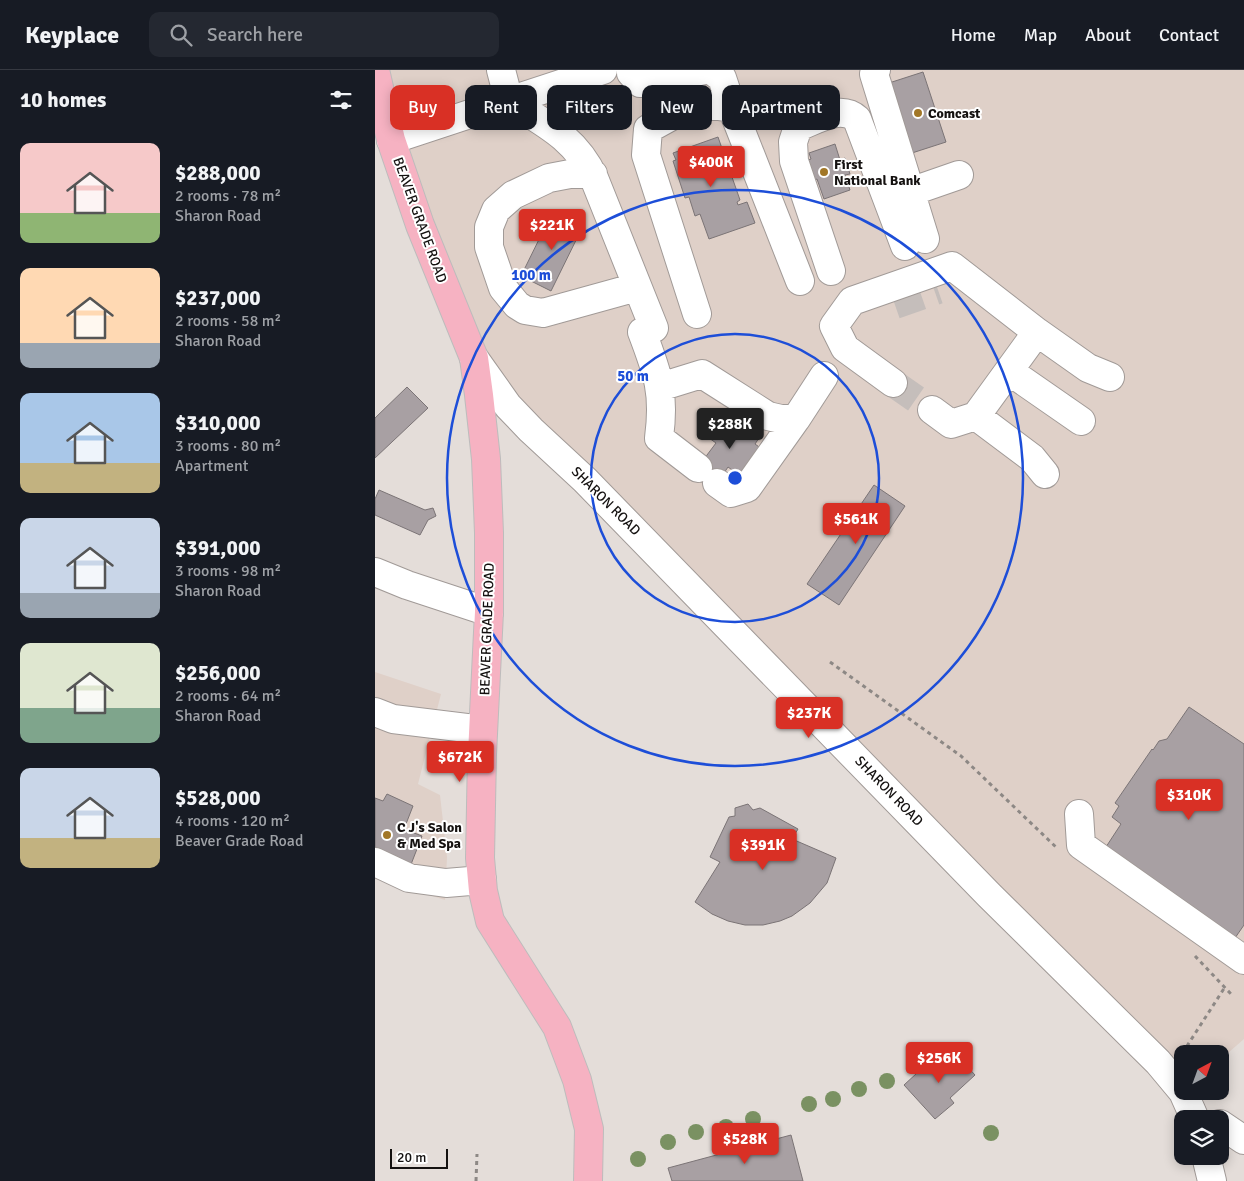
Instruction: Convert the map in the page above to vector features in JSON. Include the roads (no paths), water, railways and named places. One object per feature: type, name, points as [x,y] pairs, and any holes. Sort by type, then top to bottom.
[{"type":"main road","name":"BEAVER GRADE ROAD","points":[[375,70],[379,107],[420,225],[473,358],[486,459],[489,533],[489,612],[483,730],[480,858],[482,880],[490,921],[557,1028],[577,1080],[589,1129],[587,1181]]},
{"type":"street","points":[[501,70],[505,85]]},
{"type":"street","points":[[537,92],[603,70]]},
{"type":"street","points":[[631,70],[631,73],[640,83],[705,70]]},
{"type":"street","points":[[711,70],[722,78],[724,85]]},
{"type":"street","points":[[831,271],[794,161],[793,142],[798,127],[830,114],[844,112],[852,114],[857,119],[915,242],[910,192],[874,74],[886,71]]},
{"type":"street","points":[[697,314],[646,155],[649,129],[677,113],[711,105],[722,107]]},
{"type":"street","points":[[391,140],[465,116]]},
{"type":"street","points":[[537,119],[567,138],[585,159],[593,174],[637,286],[660,387],[662,414],[659,438],[731,493],[747,488],[824,376]]},
{"type":"street","points":[[741,130],[800,281]]},
{"type":"street","points":[[593,174],[570,174],[549,178],[513,195],[496,210],[489,227],[489,247],[503,288],[517,305],[525,310],[543,313],[637,286]]},
{"type":"street","points":[[910,192],[959,175]]},
{"type":"street","points":[[833,326],[852,301],[952,266],[1037,332],[1088,368],[1111,377]]},
{"type":"street","points":[[938,290],[970,280]]},
{"type":"street","points":[[833,326],[895,305]]},
{"type":"street","points":[[833,326],[845,348],[893,383]]},
{"type":"street","points":[[931,410],[951,424],[977,416],[1037,332]]},
{"type":"street","name":"SHARON ROAD","points":[[473,358],[508,406],[531,430],[585,480],[989,895],[1146,1048],[1174,1081]]},
{"type":"street","points":[[1009,371],[1081,421]]},
{"type":"street","points":[[660,387],[702,374],[768,416],[781,419],[796,419]]},
{"type":"street","points":[[977,416],[1031,458],[1045,474]]},
{"type":"street","points":[[375,572],[407,585],[489,612]]},
{"type":"street","points":[[375,712],[393,719],[483,730]]},
{"type":"street","points":[[1079,814],[1081,845],[1244,960]]},
{"type":"street","points":[[375,862],[409,878],[446,882],[482,880]]},
{"type":"street","points":[[1192,1100],[1202,1110]]},
{"type":"street","points":[[1229,1130],[1244,1140]]},
{"type":"street","points":[[1208,1165],[1212,1181]]},
{"type":"tunnel","points":[[895,305],[938,290]]},
{"type":"tunnel","points":[[893,383],[932,410]]},
{"type":"place","name":"Comcast","points":[[918,113]]},
{"type":"place","name":"First National Bank","points":[[824,172]]},
{"type":"place","name":"C J's Salon & Med Spa","points":[[387,835]]}]
